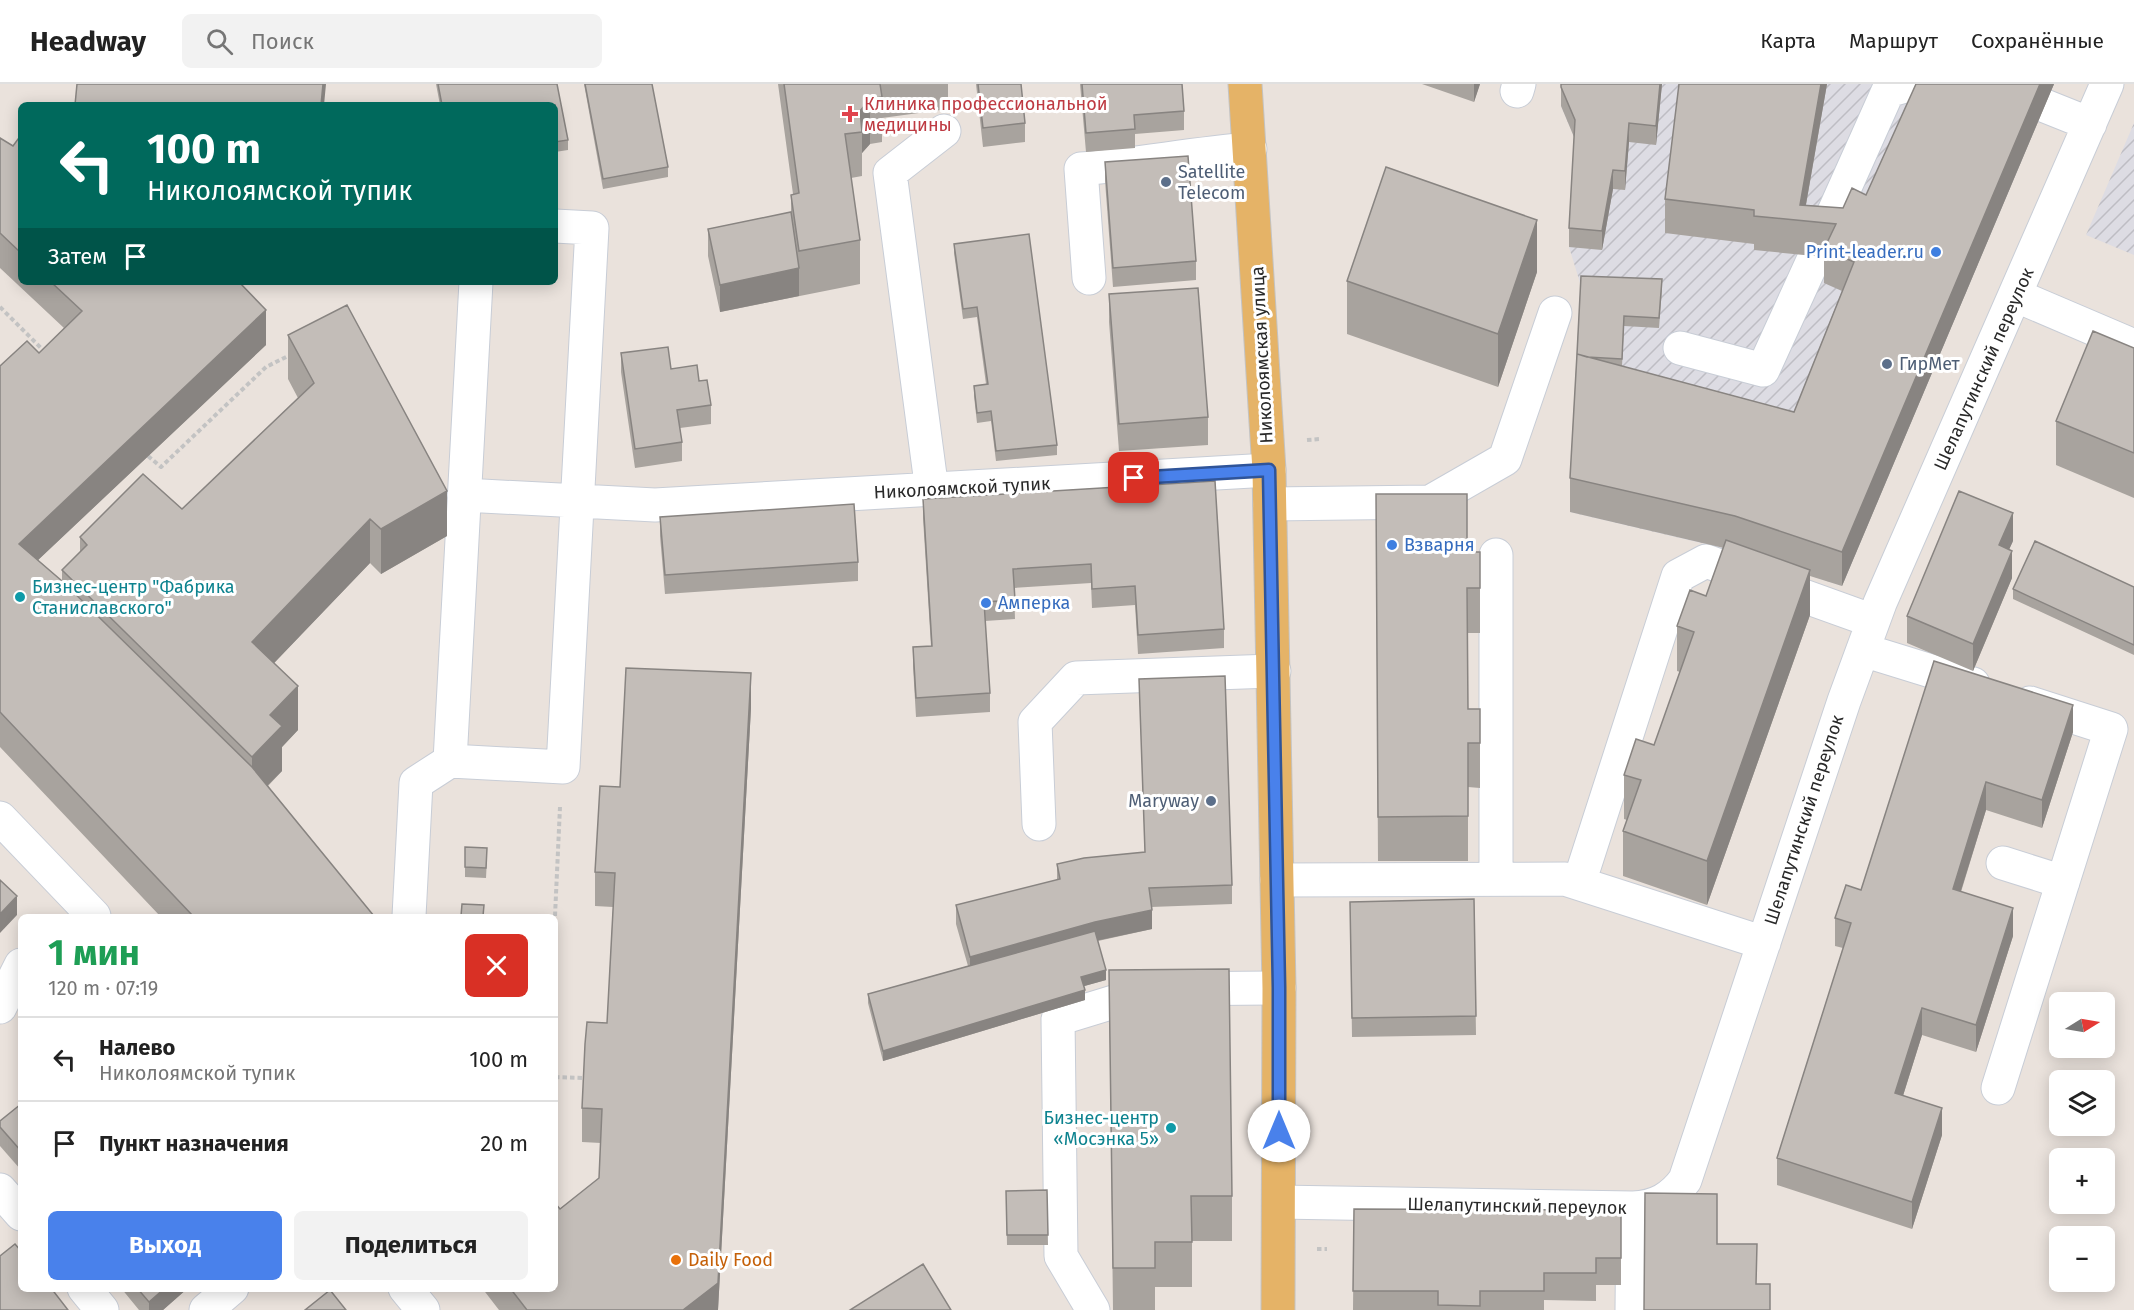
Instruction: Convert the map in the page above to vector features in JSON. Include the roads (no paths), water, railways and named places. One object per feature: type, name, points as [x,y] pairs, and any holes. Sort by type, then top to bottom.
[{"type":"main road","name":"Николоямская улица","points":[[1245,84],[1270,504],[1279,988],[1278,1310]]},
{"type":"street","points":[[1680,348],[1763,370],[1888,91],[1912,84]]},
{"type":"street","name":"Шелапутинский переулок","points":[[1279,1203],[1633,1208],[1660,1203],[1676,1193],[1685,1180],[1868,635],[2107,84]]},
{"type":"street","points":[[2045,106],[2090,124]]},
{"type":"street","points":[[932,491],[890,173],[944,131]]},
{"type":"street","points":[[1089,278],[1081,169],[1144,164],[1186,154],[1250,149]]},
{"type":"street","points":[[409,914],[416,783],[450,761],[562,767],[592,228],[558,226]]},
{"type":"street","points":[[450,761],[476,285]]},
{"type":"street","points":[[2017,296],[2134,346]]},
{"type":"street","points":[[1270,504],[1430,502],[1505,459],[1555,313]]},
{"type":"street","name":"Николоямской тупик","points":[[464,495],[655,505],[1269,470]]},
{"type":"street","points":[[1496,555],[1496,879]]},
{"type":"street","points":[[1580,884],[1678,576],[1706,561],[1868,635],[2111,729],[1998,1088]]},
{"type":"street","points":[[1039,824],[1035,722],[1076,678],[1274,671]]},
{"type":"street","points":[[0,818],[76,910]]},
{"type":"street","points":[[2003,863],[2063,882]]},
{"type":"street","points":[[1277,879],[1564,879],[1764,943]]},
{"type":"street","points":[[0,1007],[18,971]]},
{"type":"street","points":[[1093,1310],[1061,1256],[1058,1019],[1156,989],[1279,988]]},
{"type":"street","points":[[0,1190],[18,1211]]},
{"type":"street","points":[[1632,1310],[1633,1208]]},
{"type":"street","points":[[87,1292],[102,1310]]},
{"type":"street","points":[[206,1310],[227,1292]]},
{"type":"street","points":[[408,1292],[423,1310]]},
{"type":"place","name":"Клиника профессиональной медицины","points":[[850,114]]},
{"type":"place","name":"Satellite Telecom","points":[[1166,182]]},
{"type":"place","name":"Print-leader.ru","points":[[1936,252]]},
{"type":"place","name":"ГирМет","points":[[1887,364]]},
{"type":"place","name":"Взварня","points":[[1392,545]]},
{"type":"place","name":"Бизнес-центр \"Фабрика Станиславского\"","points":[[20,597]]},
{"type":"place","name":"Амперка","points":[[986,603]]},
{"type":"place","name":"Maryway","points":[[1211,801]]},
{"type":"place","name":"Бизнес-центр «Мосэнка 5»","points":[[1171,1128]]},
{"type":"place","name":"Daily Food","points":[[676,1260]]}]
